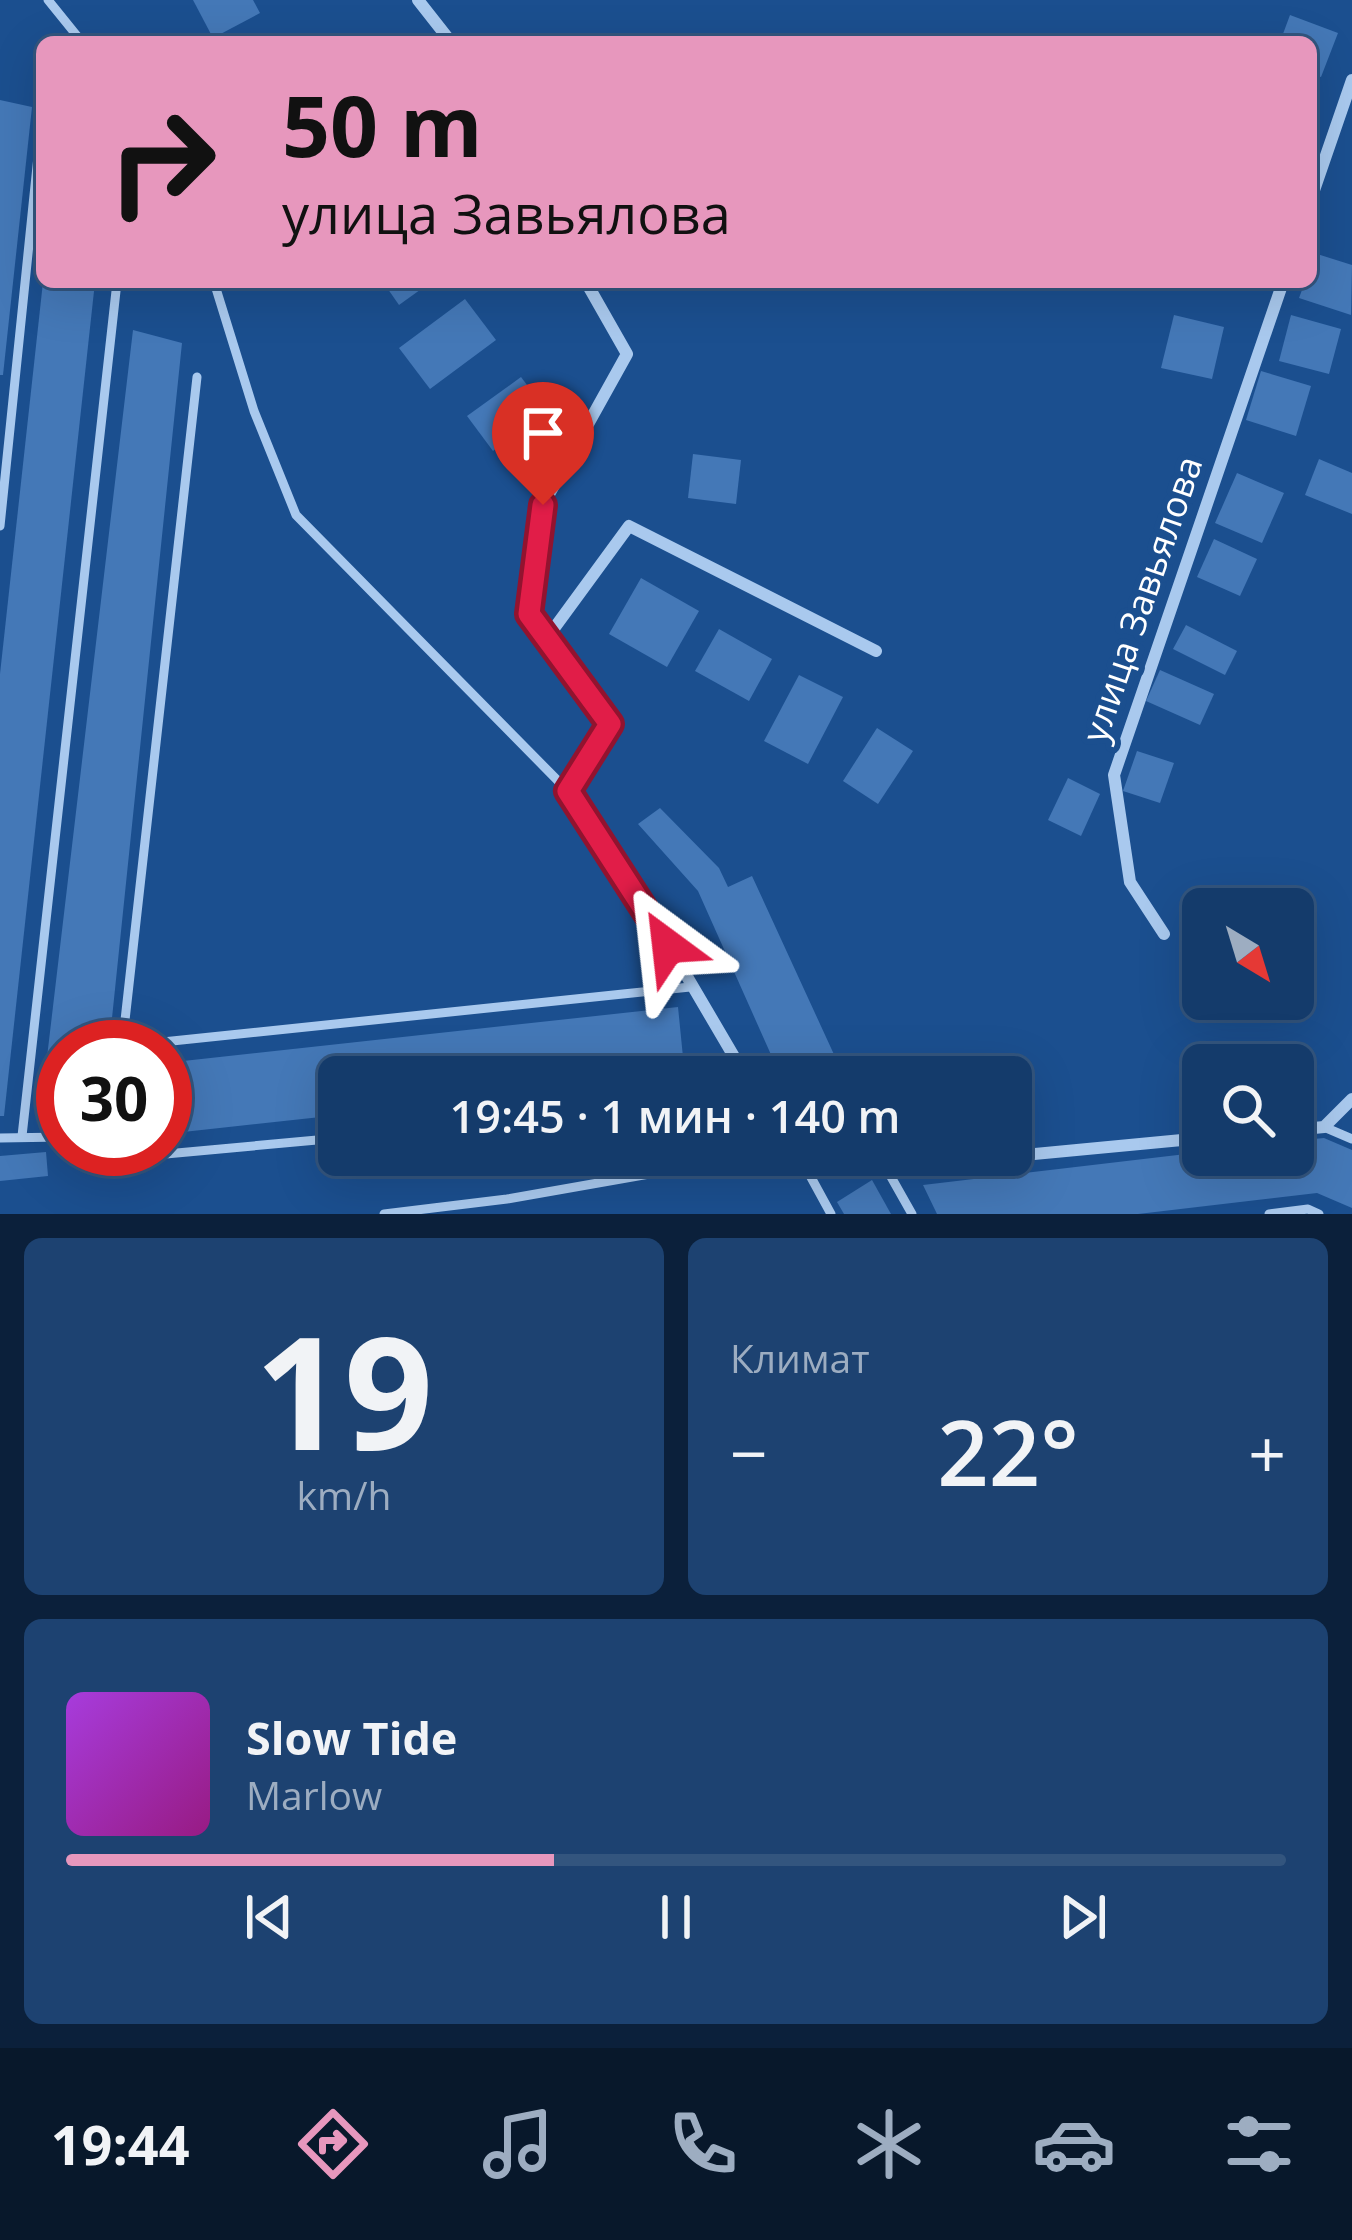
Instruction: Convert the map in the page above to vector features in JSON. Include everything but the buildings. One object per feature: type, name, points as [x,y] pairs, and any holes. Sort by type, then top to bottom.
[{"type":"street","points":[[418,0],[446,36]]},
{"type":"street","points":[[1317,182],[1352,80]]},
{"type":"street","points":[[589,288],[627,354],[543,505],[529,614],[610,724],[568,791],[645,905],[733,1056]]},
{"type":"street","name":"улица Завьялова","points":[[1164,934],[1130,882],[1114,775],[1280,288]]},
{"type":"street","points":[[547,638],[629,526],[877,651]]},
{"type":"street","points":[[1314,1128],[1324,1127],[1352,1099]]},
{"type":"street","points":[[1032,1154],[1182,1140]]},
{"type":"lane","points":[[48,0],[77,36]]},
{"type":"lane","points":[[0,526],[36,176]]},
{"type":"lane","points":[[22,1136],[116,288]]},
{"type":"lane","points":[[216,288],[254,411],[296,514],[568,791]]},
{"type":"lane","points":[[125,1020],[197,376]]},
{"type":"lane","points":[[192,1039],[690,987]]},
{"type":"lane","points":[[1324,1127],[1352,1139]]},
{"type":"lane","points":[[0,1138],[36,1136]]},
{"type":"lane","points":[[192,1149],[318,1140]]},
{"type":"lane","points":[[384,1214],[638,1176]]},
{"type":"lane","points":[[810,1176],[831,1214]]},
{"type":"lane","points":[[891,1176],[912,1214]]},
{"type":"lane","points":[[1269,1214],[1308,1209],[1319,1214]]},
{"type":"route","points":[[543,505],[529,614],[610,724],[568,791],[668,946]]}]
